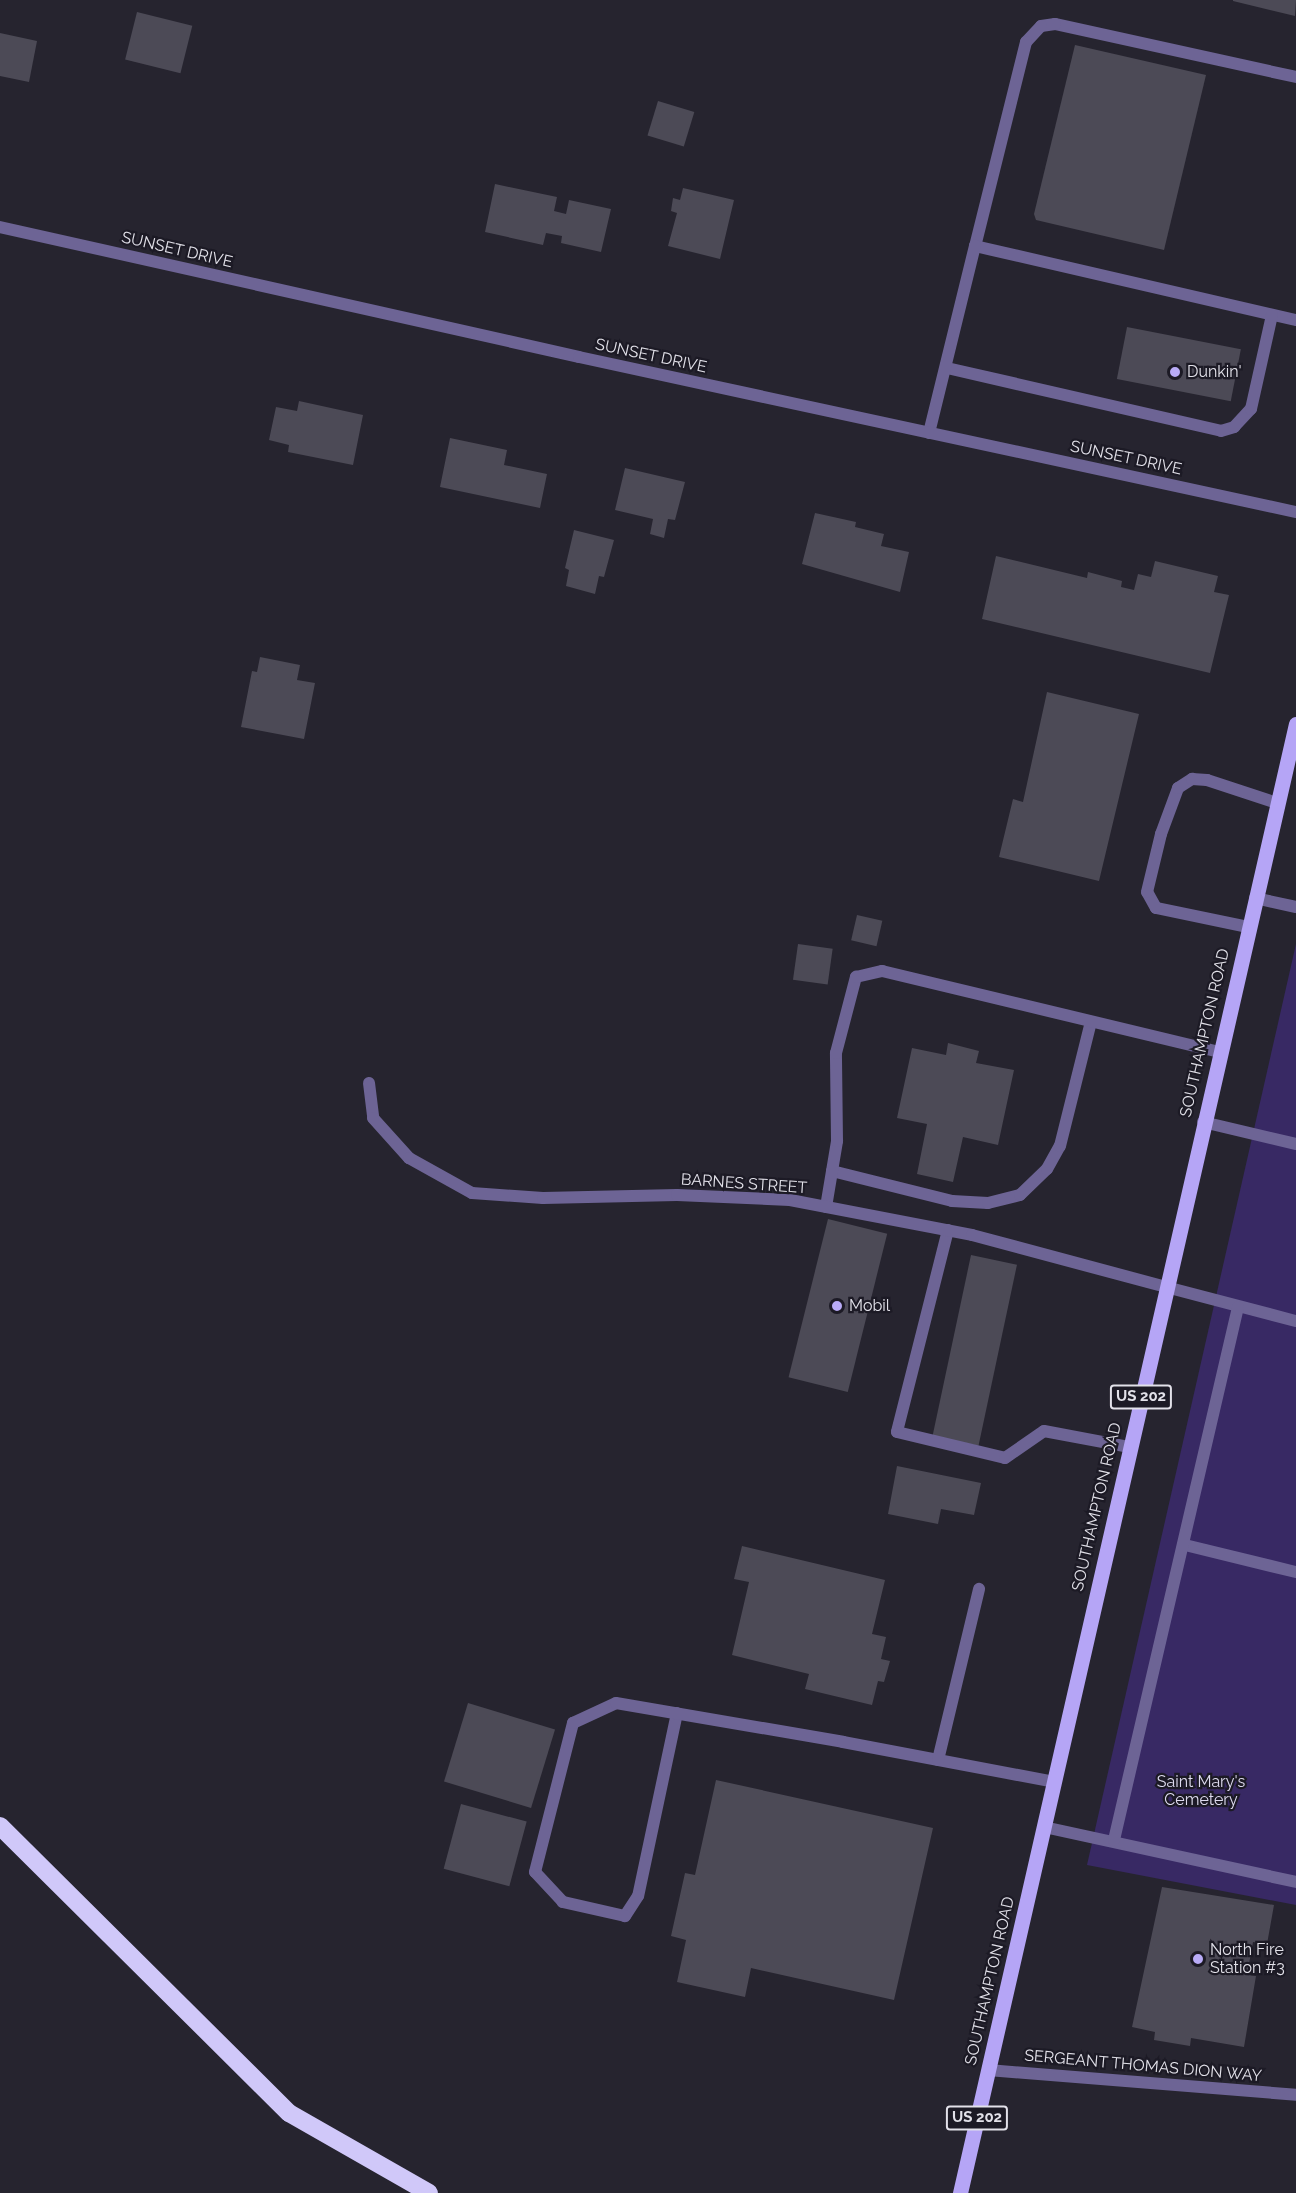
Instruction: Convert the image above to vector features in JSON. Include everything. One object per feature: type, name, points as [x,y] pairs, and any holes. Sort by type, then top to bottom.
[{"type":"highway","points":[[0,1826],[289,2113],[429,2193]]},
{"type":"main road","name":"SOUTHAMPTON ROAD","points":[[960,2193],[1219,1052],[1296,724]]},
{"type":"street","points":[[929,433],[947,368],[1026,42],[1041,26],[1054,24],[1296,77]]},
{"type":"street","name":"SUNSET DRIVE","points":[[0,226],[929,433],[1296,512]]},
{"type":"street","points":[[975,246],[1296,321]]},
{"type":"street","points":[[947,368],[1221,431],[1234,427],[1251,408],[1272,315]]},
{"type":"street","points":[[1248,927],[1156,908],[1147,892],[1149,881],[1178,788],[1192,779],[1207,780],[1277,804]]},
{"type":"street","points":[[1255,898],[1296,907]]},
{"type":"street","points":[[826,1207],[837,1141],[836,1053],[856,977],[882,971],[1219,1052]]},
{"type":"street","points":[[832,1171],[952,1201],[988,1203],[1020,1195],[1047,1169],[1060,1146],[1091,1023]]},
{"type":"street","name":"BARNES STREET","points":[[369,1083],[373,1119],[409,1158],[472,1193],[543,1198],[677,1195],[790,1200],[948,1230],[1296,1321]]},
{"type":"street","points":[[1203,1122],[1296,1144]]},
{"type":"street","points":[[948,1230],[897,1432],[1005,1458],[1044,1431],[1129,1447]]},
{"type":"street","points":[[1114,1840],[1185,1545],[1238,1307]]},
{"type":"street","points":[[1185,1545],[1296,1572]]},
{"type":"street","points":[[938,1760],[979,1589]]},
{"type":"street","points":[[677,1713],[638,1896],[625,1916],[563,1902],[536,1872],[573,1724],[616,1702],[938,1760],[1054,1782]]},
{"type":"street","points":[[1044,1827],[1114,1840],[1296,1882]]},
{"type":"street","name":"SERGEANT THOMAS DION WAY","points":[[988,2070],[1296,2095]]},
{"type":"green space","name":"Saint Mary's Cemetery","points":[[1296,944],[1296,1905],[1087,1865]]},
{"type":"building","points":[[1233,0],[1296,0],[1295,16],[1233,1]]},
{"type":"building","points":[[137,12],[192,26],[180,73],[125,60]]},
{"type":"building","points":[[0,33],[37,41],[29,82],[0,76]]},
{"type":"building","points":[[1075,45],[1206,75],[1164,250],[1036,220],[1034,214]]},
{"type":"building","points":[[658,101],[694,112],[684,147],[647,135]]},
{"type":"building","points":[[495,184],[557,197],[554,211],[566,214],[569,200],[611,209],[601,252],[561,243],[562,236],[546,233],[543,245],[485,232]]},
{"type":"building","points":[[683,188],[734,200],[720,259],[668,246],[677,213],[671,211],[673,198],[680,200]]},
{"type":"building","name":"Dunkin'","points":[[1127,327],[1241,349],[1231,401],[1117,379]]},
{"type":"building","points":[[299,401],[363,415],[353,465],[288,452],[289,445],[269,440],[276,407],[297,411]]},
{"type":"building","points":[[450,438],[507,450],[504,465],[547,474],[540,508],[440,487]]},
{"type":"building","points":[[625,468],[685,482],[675,520],[668,519],[664,538],[650,534],[653,519],[615,510]]},
{"type":"building","points":[[815,513],[856,522],[855,527],[884,534],[881,546],[909,552],[900,592],[802,564]]},
{"type":"building","points":[[574,530],[614,540],[604,577],[599,576],[595,594],[566,586],[569,570],[565,568]]},
{"type":"building","points":[[996,556],[1087,578],[1088,572],[1122,581],[1121,587],[1134,590],[1138,574],[1151,577],[1155,561],[1218,576],[1214,592],[1229,595],[1210,673],[982,619]]},
{"type":"building","points":[[260,657],[300,665],[297,680],[315,683],[304,739],[241,727],[252,671],[257,672]]},
{"type":"building","points":[[1047,692],[1139,714],[1099,881],[999,857],[1013,799],[1023,802]]},
{"type":"building","points":[[857,915],[882,921],[876,946],[851,940]]},
{"type":"building","points":[[798,944],[833,949],[828,985],[793,980]]},
{"type":"building","points":[[948,1043],[979,1051],[976,1063],[1014,1070],[998,1145],[963,1137],[953,1182],[917,1174],[927,1124],[897,1118],[912,1048],[946,1055]]},
{"type":"building","name":"Mobil","points":[[828,1219],[887,1234],[848,1392],[789,1377]]},
{"type":"building","points":[[971,1255],[1017,1265],[979,1446],[933,1436]]},
{"type":"building","points":[[897,1466],[981,1483],[974,1515],[941,1509],[938,1524],[888,1514]]},
{"type":"building","points":[[742,1546],[885,1580],[872,1634],[886,1637],[881,1659],[890,1661],[884,1682],[878,1681],[872,1705],[805,1689],[809,1674],[732,1655],[749,1582],[734,1579]]},
{"type":"building","points":[[468,1703],[555,1730],[531,1808],[444,1781]]},
{"type":"building","points":[[716,1780],[933,1828],[894,2000],[751,1968],[745,1997],[677,1982],[686,1940],[671,1936],[685,1873],[695,1875]]},
{"type":"building","points":[[461,1804],[527,1822],[509,1886],[444,1869]]},
{"type":"building","name":"North Fire Station #3","points":[[1162,1887],[1274,1905],[1267,1944],[1253,1942],[1247,1975],[1256,1976],[1244,2047],[1191,2038],[1190,2046],[1154,2040],[1155,2032],[1132,2027]]},
{"type":"place","name":"Dunkin'","points":[[1175,372]]},
{"type":"place","name":"Mobil","points":[[837,1306]]},
{"type":"place","name":"North Fire Station #3","points":[[1198,1959]]}]
